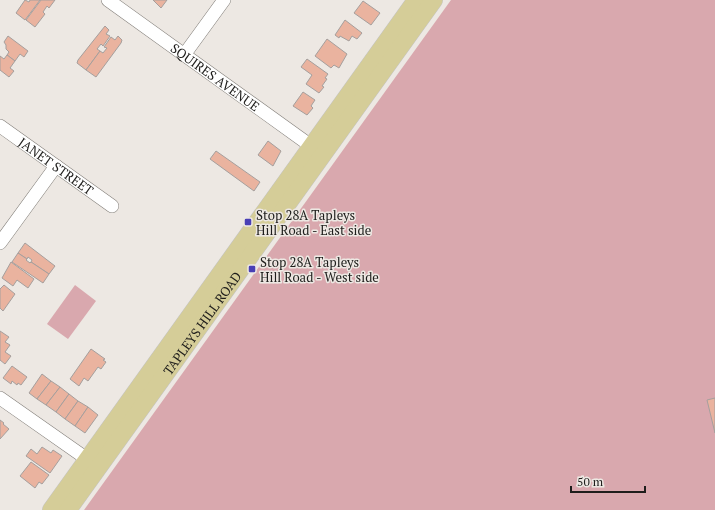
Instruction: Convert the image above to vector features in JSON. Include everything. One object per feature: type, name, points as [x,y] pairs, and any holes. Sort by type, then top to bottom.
[{"type":"main road","name":"TAPLEYS HILL ROAD","points":[[68,510],[275,224],[317,150],[416,0]]},
{"type":"main road","name":"TAPLEYS HILL ROAD","points":[[51,510],[87,459],[317,150],[434,0]]},
{"type":"street","name":"SQUIRES AVENUE","points":[[108,0],[317,150]]},
{"type":"street","points":[[184,55],[224,0]]},
{"type":"street","name":"JANET STREET","points":[[0,126],[112,206]]},
{"type":"street","points":[[0,243],[56,166]]},
{"type":"street","points":[[0,398],[87,459]]},
{"type":"shaded area","points":[[451,0],[715,0],[715,510],[84,510]]},
{"type":"shaded area","points":[[75,285],[96,301],[68,339],[47,324]]},
{"type":"building","points":[[25,0],[29,2],[30,0],[40,0],[25,20],[16,13]]},
{"type":"building","points":[[41,0],[55,0],[49,8],[47,6],[43,12],[45,14],[35,27],[26,20]]},
{"type":"building","points":[[153,0],[167,0],[161,8]]},
{"type":"building","points":[[363,1],[380,13],[371,25],[354,13]]},
{"type":"building","points":[[345,20],[362,33],[357,39],[352,36],[349,41],[335,35]]},
{"type":"building","points":[[105,26],[109,30],[106,34],[110,36],[103,46],[101,44],[97,49],[100,51],[86,70],[77,63],[78,60]]},
{"type":"building","points":[[8,36],[28,51],[24,57],[20,54],[15,61],[7,55],[9,52],[6,49],[4,42]]},
{"type":"building","points":[[118,36],[122,40],[121,43],[96,77],[86,70],[100,51],[103,53],[107,48],[104,47],[111,37],[115,40]]},
{"type":"building","points":[[327,39],[347,54],[339,68],[334,65],[331,68],[315,56]]},
{"type":"building","points":[[7,55],[15,61],[10,68],[14,71],[9,77],[0,70],[0,56],[4,59]]},
{"type":"building","points":[[307,59],[328,74],[325,78],[327,79],[322,86],[324,87],[319,93],[306,84],[312,75],[301,67]]},
{"type":"building","points":[[303,92],[315,100],[311,106],[313,108],[307,115],[293,106]]},
{"type":"building","points":[[268,141],[281,151],[273,166],[258,155]]},
{"type":"building","points":[[216,151],[260,182],[254,191],[210,159]]},
{"type":"building","points":[[25,243],[55,266],[49,274],[31,262],[32,260],[28,257],[27,259],[18,253]]},
{"type":"building","points":[[18,253],[30,263],[31,262],[49,274],[43,283],[12,262]]},
{"type":"building","points":[[11,262],[34,279],[28,288],[17,280],[13,286],[2,278]]},
{"type":"building","points":[[4,285],[15,294],[3,311],[0,308],[0,289]]},
{"type":"building","points":[[0,331],[9,337],[5,342],[10,345],[5,352],[11,356],[5,364],[0,360]]},
{"type":"building","points":[[91,349],[105,359],[103,360],[106,362],[101,369],[98,367],[88,381],[84,378],[79,386],[70,379]]},
{"type":"building","points":[[12,366],[27,377],[21,385],[18,383],[17,385],[12,381],[11,384],[3,378]]},
{"type":"building","points":[[42,374],[51,381],[37,399],[29,393]]},
{"type":"building","points":[[51,381],[60,387],[46,405],[37,399]]},
{"type":"building","points":[[60,387],[69,394],[56,412],[46,405]]},
{"type":"building","points":[[69,394],[78,401],[65,419],[56,412]]},
{"type":"building","points":[[715,398],[715,433],[707,400]]},
{"type":"building","points":[[78,401],[88,407],[75,426],[65,419]]},
{"type":"building","points":[[88,407],[98,415],[85,433],[75,426]]},
{"type":"building","points":[[0,420],[9,429],[0,439]]},
{"type":"building","points":[[42,447],[51,453],[53,450],[62,456],[50,473],[26,456],[31,449],[37,454]]},
{"type":"building","points":[[31,462],[49,475],[42,484],[39,482],[35,488],[20,476]]},
{"type":"place","name":"Stop 28A Tapleys Hill Road - East side","points":[[248,222]]},
{"type":"place","name":"Stop 28A Tapleys Hill Road - West side","points":[[252,269]]}]
